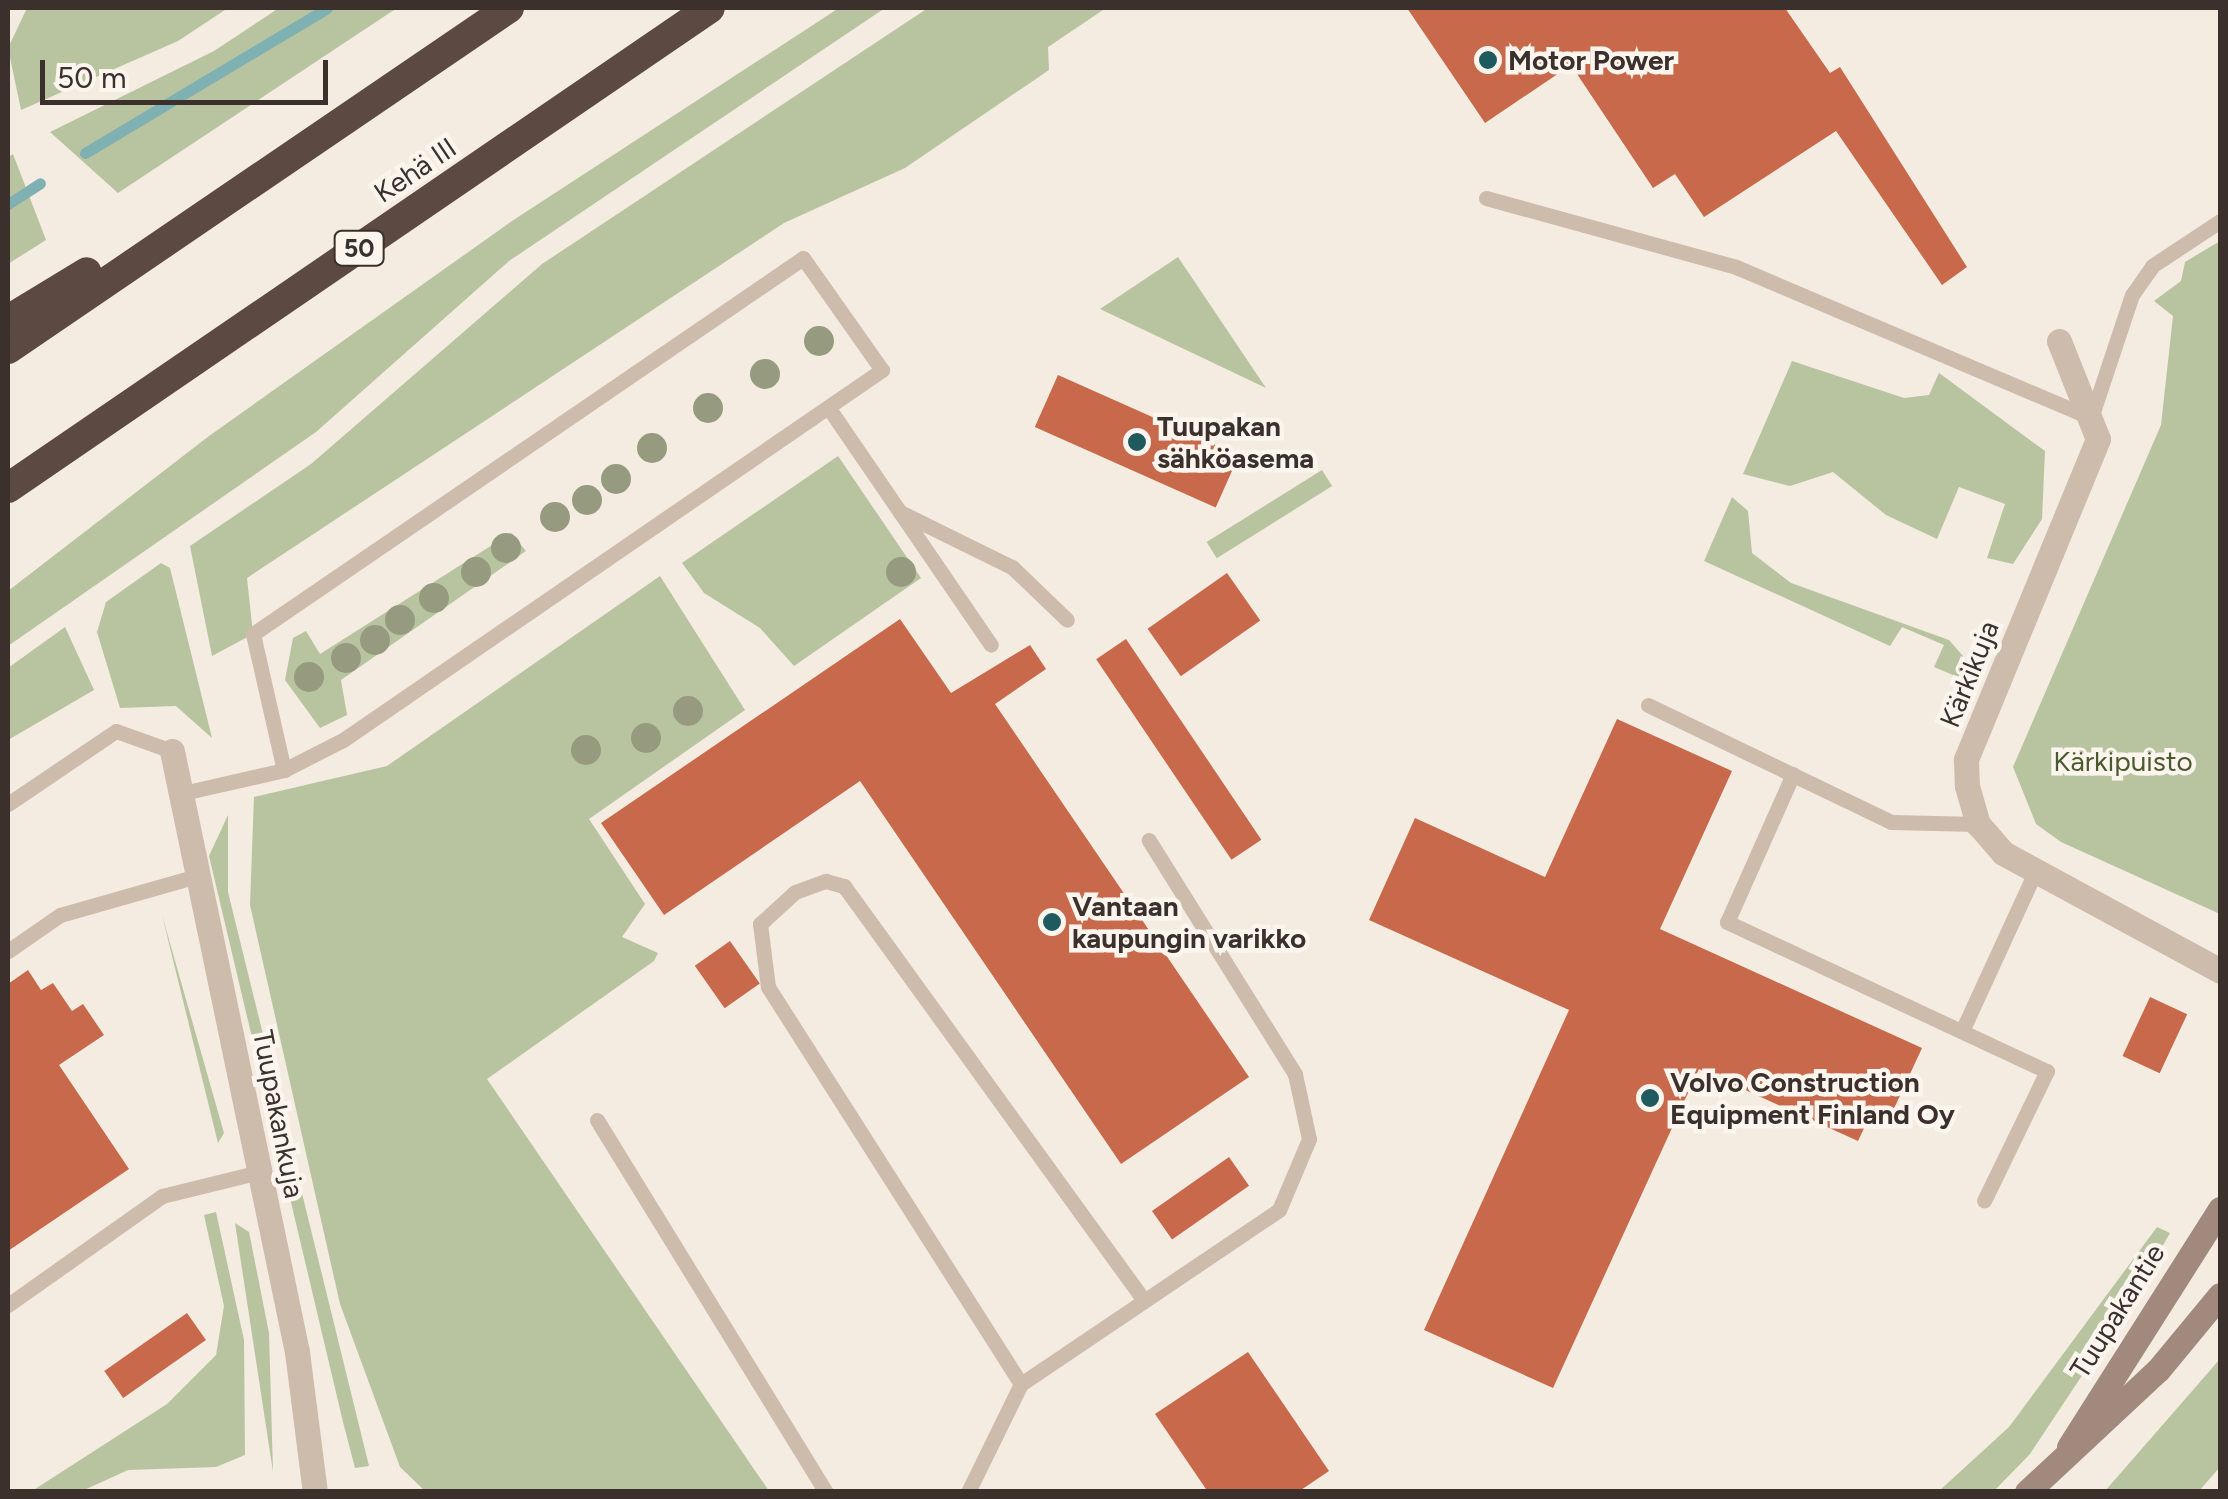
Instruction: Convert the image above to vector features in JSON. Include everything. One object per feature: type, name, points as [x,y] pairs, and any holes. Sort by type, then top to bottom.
[{"type":"highway","points":[[8,348],[510,8]]},
{"type":"highway","name":"Kehä III","points":[[8,488],[710,8]]},
{"type":"highway","points":[[8,320],[389,89]]},
{"type":"main road","name":"Tuupakantie","points":[[2069,1447],[2220,1209]]},
{"type":"main road","name":"Tuupakantie","points":[[2027,1492],[2069,1447],[2158,1370],[2220,1295]]},
{"type":"street","name":"Kärkikuja","points":[[1978,824],[1966,760],[2098,439],[2058,342]]},
{"type":"street","name":"Tuupakankuja","points":[[172,751],[260,1172],[315,1492]]},
{"type":"street","points":[[1978,824],[2003,853],[2220,972]]},
{"type":"lane","points":[[1486,198],[1736,268],[2091,418],[2132,296],[2152,266],[2220,221]]},
{"type":"lane","points":[[183,792],[284,770],[343,740],[882,370],[803,258],[254,634],[284,770]]},
{"type":"lane","points":[[828,407],[991,645]]},
{"type":"lane","points":[[900,512],[1012,567],[1066,620]]},
{"type":"lane","points":[[1648,705],[1891,822],[1978,824]]},
{"type":"lane","points":[[8,804],[116,730],[172,751]]},
{"type":"lane","points":[[1793,774],[1727,922],[2047,1070],[1984,1200]]},
{"type":"lane","points":[[968,1492],[1021,1384],[1278,1210],[1309,1139],[1295,1074],[1148,840]]},
{"type":"lane","points":[[1962,1031],[2036,870]]},
{"type":"lane","points":[[8,951],[60,915],[200,875]]},
{"type":"lane","points":[[1021,1384],[768,988],[760,924],[795,892],[826,880],[844,886],[1143,1300]]},
{"type":"lane","points":[[597,1120],[826,1492]]},
{"type":"lane","points":[[8,1304],[162,1196],[260,1172]]},
{"type":"green space","points":[[27,8],[228,8],[178,41],[21,110],[8,48]]},
{"type":"green space","points":[[279,8],[397,8],[118,193],[50,132],[214,51]]},
{"type":"green space","points":[[839,8],[885,8],[509,261],[316,432],[8,646],[8,591],[209,436],[512,221]]},
{"type":"green space","points":[[928,8],[1106,8],[1048,47],[1049,70],[905,168],[784,223],[247,578],[253,634],[212,656],[190,546],[311,464],[542,264]]},
{"type":"green space","points":[[13,154],[46,240],[8,264],[8,157]]},
{"type":"green space","name":"Kärkipuisto","points":[[2220,241],[2220,914],[2061,842],[2036,824],[2013,767],[2161,425],[2173,316],[2154,301],[2181,281],[2185,262]]},
{"type":"green space","points":[[1178,257],[1266,388],[1100,309]]},
{"type":"green space","points":[[1792,361],[1904,398],[1929,395],[1939,373],[2045,451],[2042,519],[2013,564],[1987,558],[2005,504],[1959,487],[1937,539],[1886,515],[1833,472],[1790,486],[1743,474]]},
{"type":"green space","points":[[838,456],[921,578],[794,666],[760,628],[704,593],[682,563]]},
{"type":"green space","points":[[1322,470],[1332,486],[1217,558],[1207,542]]},
{"type":"green space","points":[[1732,497],[1748,511],[1752,553],[1791,583],[1949,640],[1963,656],[1960,678],[1934,667],[1944,645],[1902,627],[1890,646],[1704,561]]},
{"type":"green space","points":[[511,533],[526,551],[341,680],[347,715],[320,728],[285,680],[293,638],[306,631],[320,654]]},
{"type":"green space","points":[[161,563],[170,568],[212,738],[176,706],[120,708],[97,632],[106,602]]},
{"type":"green space","points":[[660,576],[745,710],[589,819],[645,904],[622,937],[658,953],[654,961],[487,1079],[769,1491],[425,1491],[400,1467],[340,1304],[250,905],[254,797],[387,766]]},
{"type":"green space","points":[[65,627],[94,690],[8,740],[8,668]]},
{"type":"green space","points":[[228,815],[228,892],[369,1466],[355,1468],[209,856]]},
{"type":"green space","points":[[162,915],[224,1133],[218,1143]]},
{"type":"green space","points":[[216,1212],[244,1340],[245,1455],[216,1467],[128,1470],[82,1491],[32,1491],[167,1404],[216,1355],[224,1306],[204,1215]]},
{"type":"green space","points":[[235,1223],[249,1232],[269,1333],[273,1472]]},
{"type":"green space","points":[[2157,1227],[2170,1233],[2130,1303],[2030,1454],[1994,1491],[1939,1491],[2009,1427]]},
{"type":"green space","points":[[2220,1359],[2220,1467],[2199,1491],[2105,1491]]},
{"type":"building","points":[[1407,8],[1785,8],[1830,73],[1840,67],[1967,267],[1942,285],[1836,131],[1704,217],[1675,174],[1653,188],[1571,65],[1485,123]]},
{"type":"building","name":"Tuupakan sähköasema","points":[[1058,375],[1239,456],[1216,508],[1035,427]]},
{"type":"building","points":[[1227,573],[1260,621],[1181,676],[1148,629]]},
{"type":"building","points":[[900,619],[951,693],[1030,645],[1046,669],[995,704],[1249,1077],[1121,1164],[860,781],[664,915],[601,823]]},
{"type":"building","points":[[1126,639],[1261,840],[1231,860],[1096,659]]},
{"type":"building","points":[[1617,719],[1732,771],[1660,929],[1922,1048],[1891,1115],[1874,1107],[1858,1141],[1699,1069],[1553,1388],[1424,1330],[1569,1010],[1369,920],[1415,818],[1545,877]]},
{"type":"building","points":[[730,941],[760,984],[725,1008],[695,966]]},
{"type":"building","points":[[28,970],[41,990],[53,983],[72,1011],[83,1004],[104,1035],[59,1065],[129,1169],[8,1251],[8,984]]},
{"type":"building","points":[[2150,997],[2187,1014],[2160,1073],[2123,1056]]},
{"type":"building","points":[[1229,1157],[1249,1186],[1172,1240],[1152,1211]]},
{"type":"building","points":[[187,1313],[206,1340],[123,1398],[104,1371]]},
{"type":"building","points":[[1248,1352],[1329,1471],[1298,1492],[1208,1492],[1155,1414]]},
{"type":"waterway","points":[[85,153],[327,8]]},
{"type":"waterway","points":[[8,204],[40,183]]},
{"type":"place","name":"Motor Power","points":[[1488,60]]},
{"type":"place","name":"Tuupakan sähköasema","points":[[1137,442]]},
{"type":"place","name":"Vantaan kaupungin varikko","points":[[1052,922]]},
{"type":"place","name":"Volvo Construction Equipment Finland Oy","points":[[1650,1098]]}]
